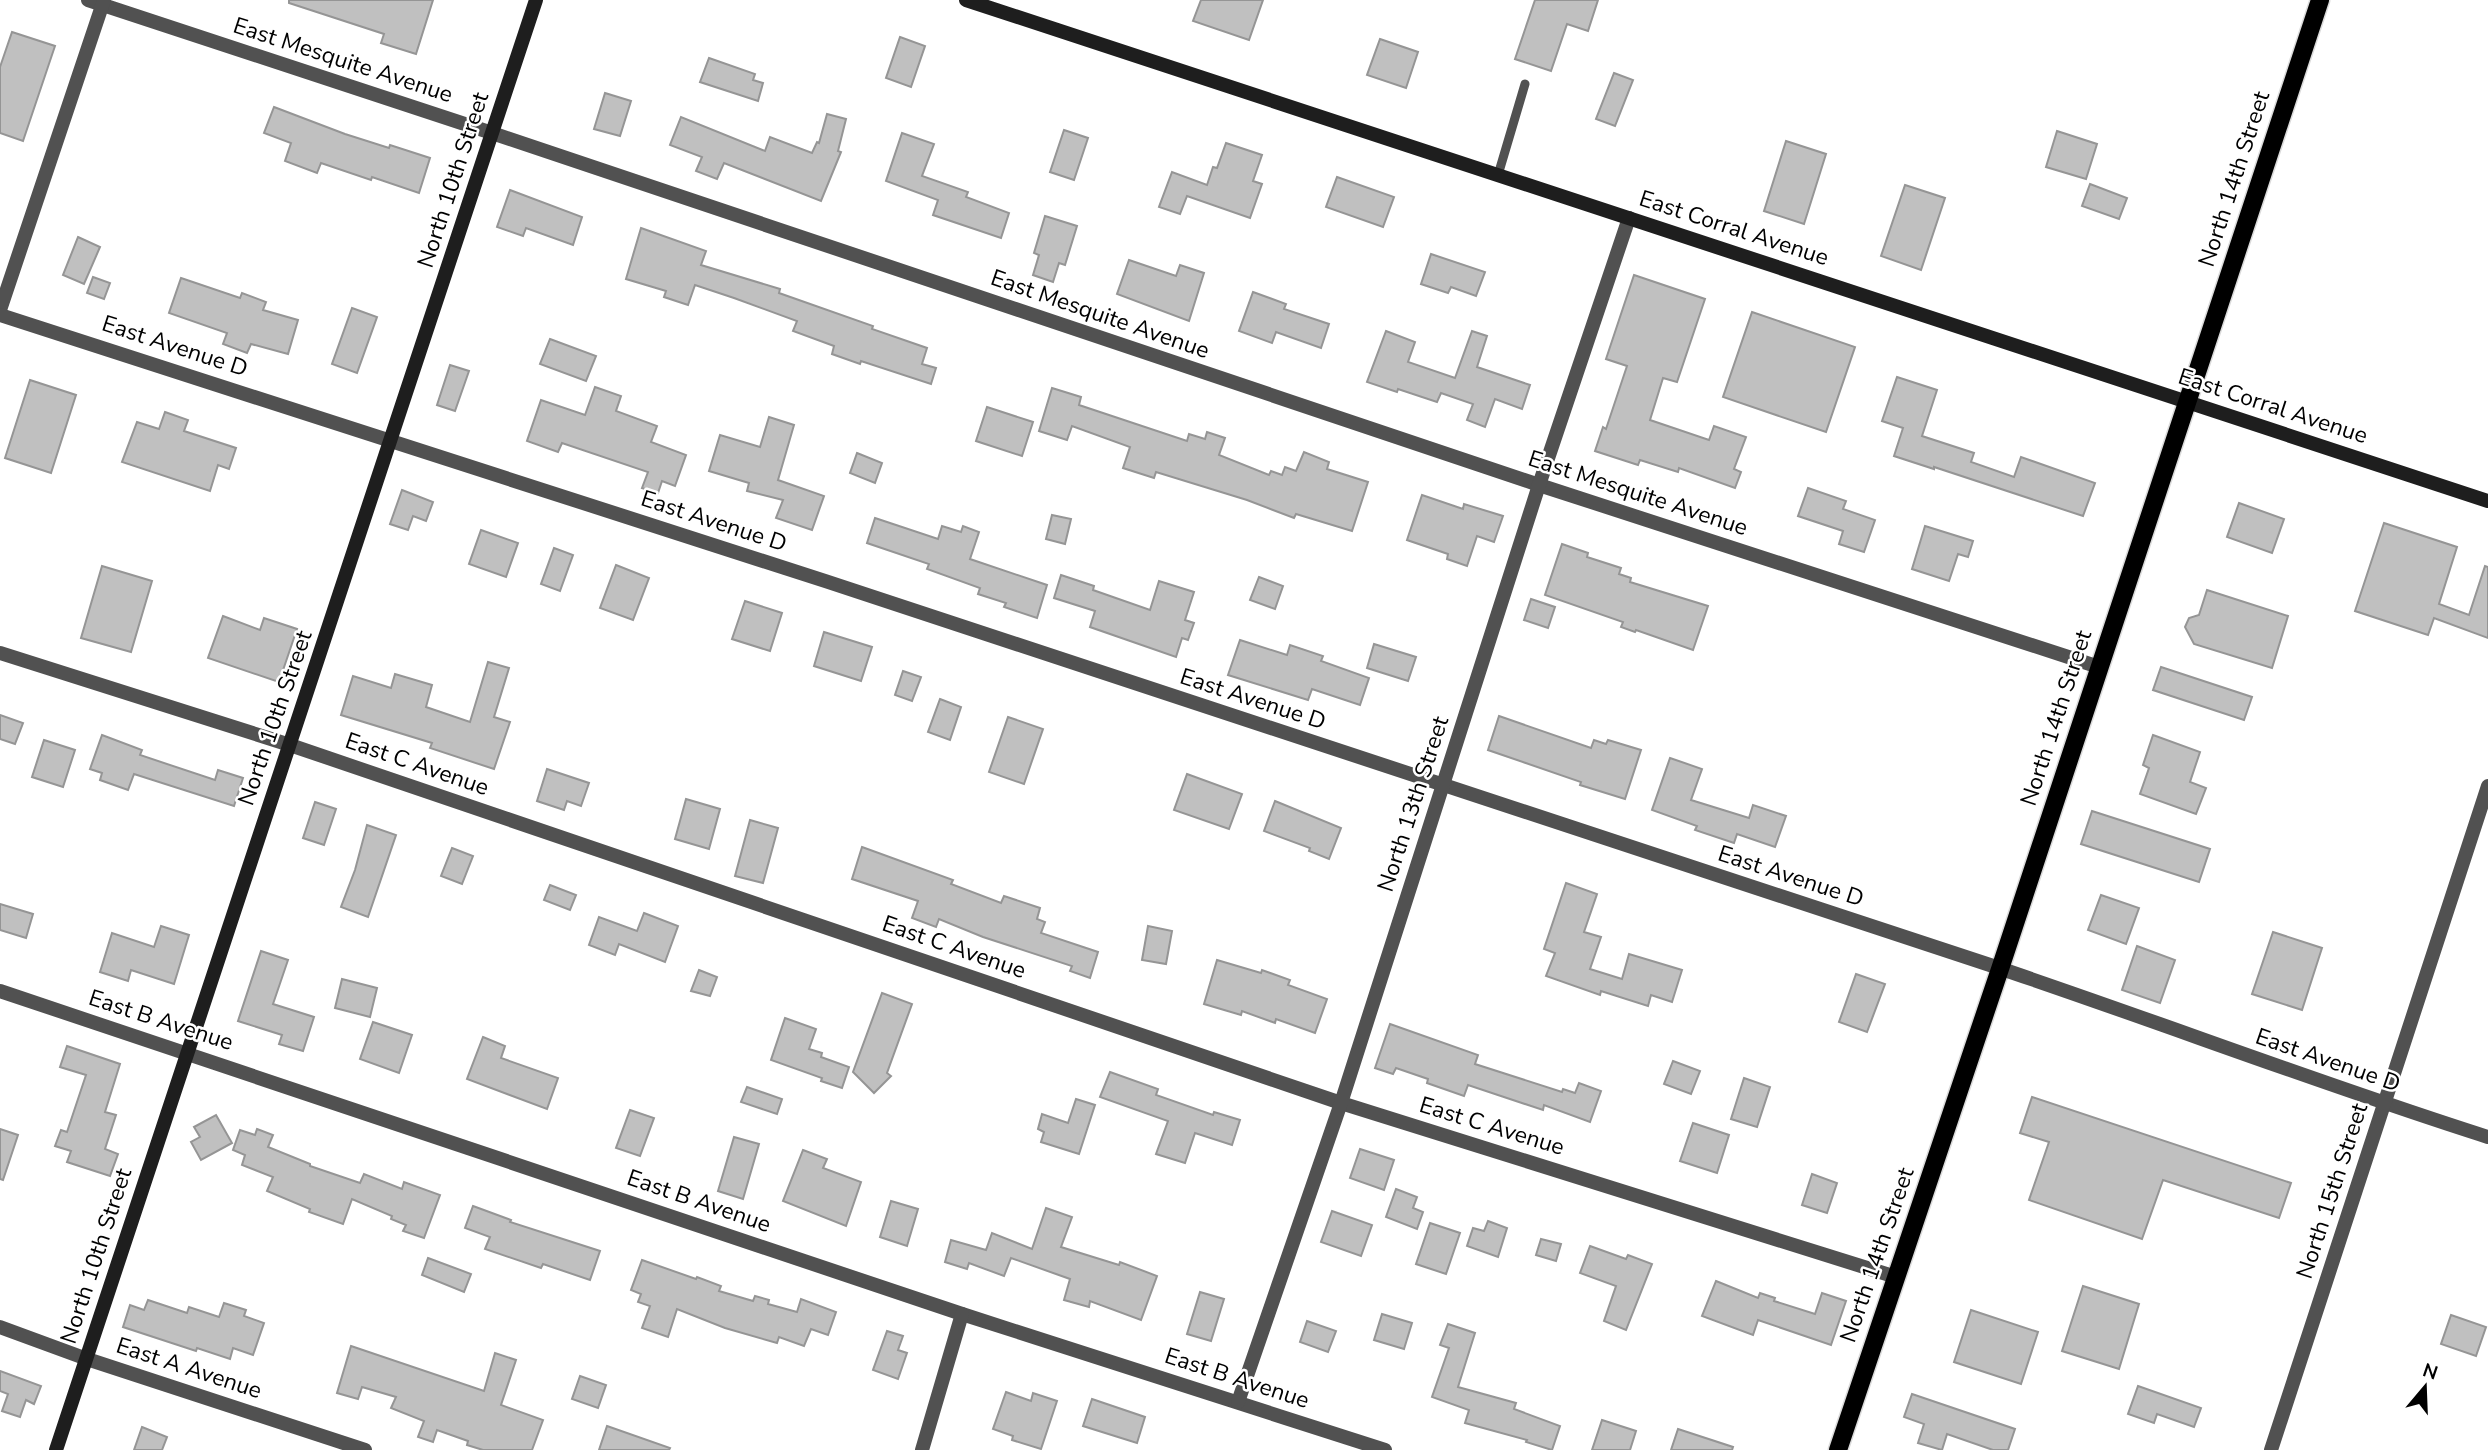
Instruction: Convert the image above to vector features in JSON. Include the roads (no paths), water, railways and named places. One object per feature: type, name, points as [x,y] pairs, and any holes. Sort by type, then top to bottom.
[{"type":"main road","name":"North 10th Street","points":[[57,1450],[536,0]]},
{"type":"main road","name":"East Corral Avenue","points":[[966,0],[2488,501]]},
{"type":"main road","name":"North 14th Street","points":[[1838,1450],[2320,0]]},
{"type":"street","name":"East Mesquite Avenue","points":[[98,2],[1539,485],[2099,667]]},
{"type":"street","points":[[0,312],[98,2]]},
{"type":"street","name":"North 13th Street","points":[[1238,1402],[1341,1102],[1539,485],[1629,218]]},
{"type":"street","name":"East Avenue D","points":[[0,312],[2000,969],[2384,1104],[2488,1137]]},
{"type":"street","name":"East C Avenue","points":[[0,653],[290,745],[1341,1102],[1896,1277]]},
{"type":"street","name":"North 15th Street","points":[[2271,1450],[2488,786]]},
{"type":"street","name":"East B Avenue","points":[[0,991],[962,1314],[1385,1450]]},
{"type":"street","points":[[922,1450],[962,1314]]},
{"type":"street","name":"East A Avenue","points":[[0,1327],[87,1359],[365,1450]]},
{"type":"lane","points":[[1498,174],[1525,83]]}]
